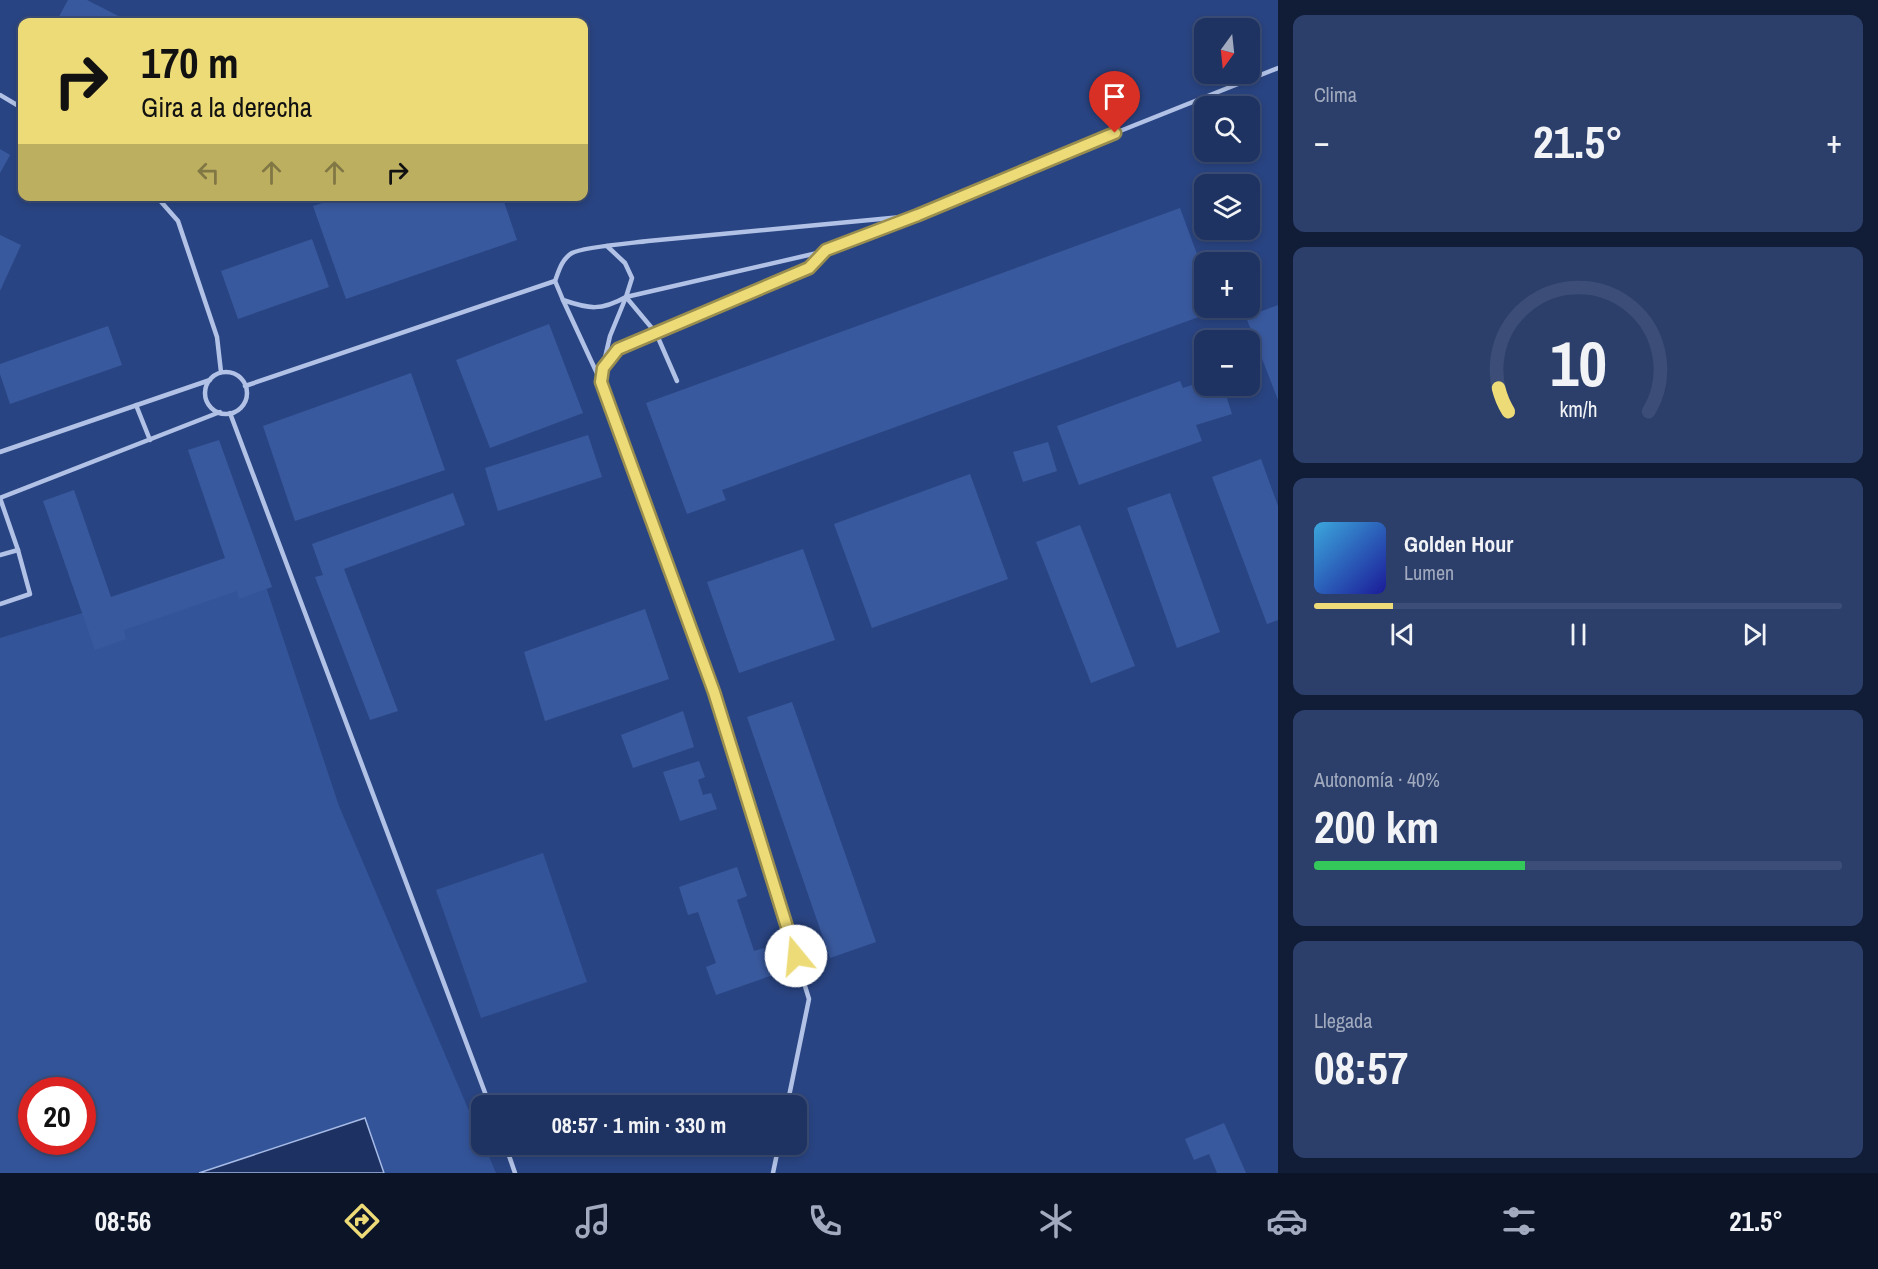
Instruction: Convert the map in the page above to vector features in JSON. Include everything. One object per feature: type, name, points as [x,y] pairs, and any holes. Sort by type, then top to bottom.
[{"type":"lane","points":[[562,300],[588,308],[612,304],[626,297],[826,250],[918,215],[1278,68]]},
{"type":"lane","points":[[0,94],[18,105]]},
{"type":"lane","points":[[160,201],[178,221],[217,337],[221,372]]},
{"type":"lane","points":[[789,1095],[809,999],[714,692],[601,382],[555,281],[562,262],[573,252],[607,246],[918,215]]},
{"type":"lane","points":[[601,382],[610,336],[632,278],[625,263],[607,246]]},
{"type":"lane","points":[[603,368],[618,349],[809,268],[826,250]]},
{"type":"lane","points":[[245,386],[555,281]]},
{"type":"lane","points":[[626,297],[656,333],[678,381]]},
{"type":"lane","points":[[0,452],[210,380],[221,372],[235,374],[240,378],[245,386],[244,403],[230,413],[214,410],[206,399],[205,392],[210,380]]},
{"type":"lane","points":[[136,405],[150,440]]},
{"type":"lane","points":[[0,604],[30,594],[0,498],[220,412]]},
{"type":"lane","points":[[230,413],[486,1095]]},
{"type":"lane","points":[[0,555],[18,550]]},
{"type":"lane","points":[[509,1155],[515,1173]]},
{"type":"lane","points":[[773,1173],[777,1155]]},
{"type":"shaded area","points":[[257,560],[339,806],[471,1116],[471,1155],[488,1155],[496,1173],[0,1173],[0,638]]},
{"type":"shaded area","points":[[543,853],[587,982],[481,1018],[436,890]]},
{"type":"shaded area","points":[[365,1118],[384,1173],[199,1173]]},
{"type":"building","points":[[68,0],[87,0],[122,18],[58,18]]},
{"type":"building","points":[[0,149],[10,155],[0,173]]},
{"type":"building","points":[[329,201],[504,201],[517,240],[346,299],[313,206]]},
{"type":"building","points":[[1180,208],[1196,252],[1194,252],[1194,318],[1196,318],[722,490],[726,500],[687,514],[646,403]]},
{"type":"building","points":[[0,235],[21,245],[0,291]]},
{"type":"building","points":[[312,239],[329,287],[238,319],[221,271]]},
{"type":"building","points":[[1278,305],[1278,400],[1260,353],[1260,330],[1251,330],[1246,318],[1260,318],[1260,312]]},
{"type":"building","points":[[549,324],[583,413],[490,448],[456,360]]},
{"type":"building","points":[[108,326],[122,365],[10,404],[0,374],[0,364]]},
{"type":"building","points":[[411,373],[445,470],[295,521],[263,426]]},
{"type":"building","points":[[1180,381],[1183,388],[1194,384],[1194,396],[1226,396],[1232,414],[1196,425],[1202,441],[1079,485],[1057,426]]},
{"type":"building","points":[[588,435],[602,477],[498,511],[485,468]]},
{"type":"building","points":[[219,440],[272,587],[239,599],[237,591],[124,630],[126,639],[95,650],[43,501],[74,490],[111,597],[225,558],[188,450]]},
{"type":"building","points":[[1048,442],[1057,471],[1023,482],[1013,452]]},
{"type":"building","points":[[1261,459],[1278,506],[1278,620],[1267,624],[1212,477]]},
{"type":"building","points":[[970,474],[1008,579],[872,628],[834,524]]},
{"type":"building","points":[[453,493],[465,525],[344,569],[398,711],[370,720],[315,577],[323,575],[312,544]]},
{"type":"building","points":[[1170,493],[1220,632],[1177,648],[1127,508]]},
{"type":"building","points":[[1080,525],[1135,666],[1091,683],[1036,542]]},
{"type":"building","points":[[803,549],[835,640],[739,673],[707,582]]},
{"type":"building","points":[[645,609],[669,679],[545,721],[524,652]]},
{"type":"building","points":[[792,702],[876,942],[830,958],[747,717]]},
{"type":"building","points":[[683,711],[694,747],[633,768],[621,735]]},
{"type":"building","points":[[699,761],[705,777],[698,780],[703,795],[711,793],[717,809],[680,821],[663,772]]},
{"type":"building","points":[[737,867],[747,896],[737,900],[754,951],[764,948],[773,975],[716,995],[706,967],[716,963],[698,912],[688,915],[679,887]]},
{"type":"building","points":[[1224,1123],[1246,1173],[1217,1173],[1209,1154],[1194,1160],[1185,1139]]},
{"type":"route","points":[[796,956],[714,692],[601,382],[603,368],[618,349],[809,268],[826,250],[918,215],[1115,133]]}]
